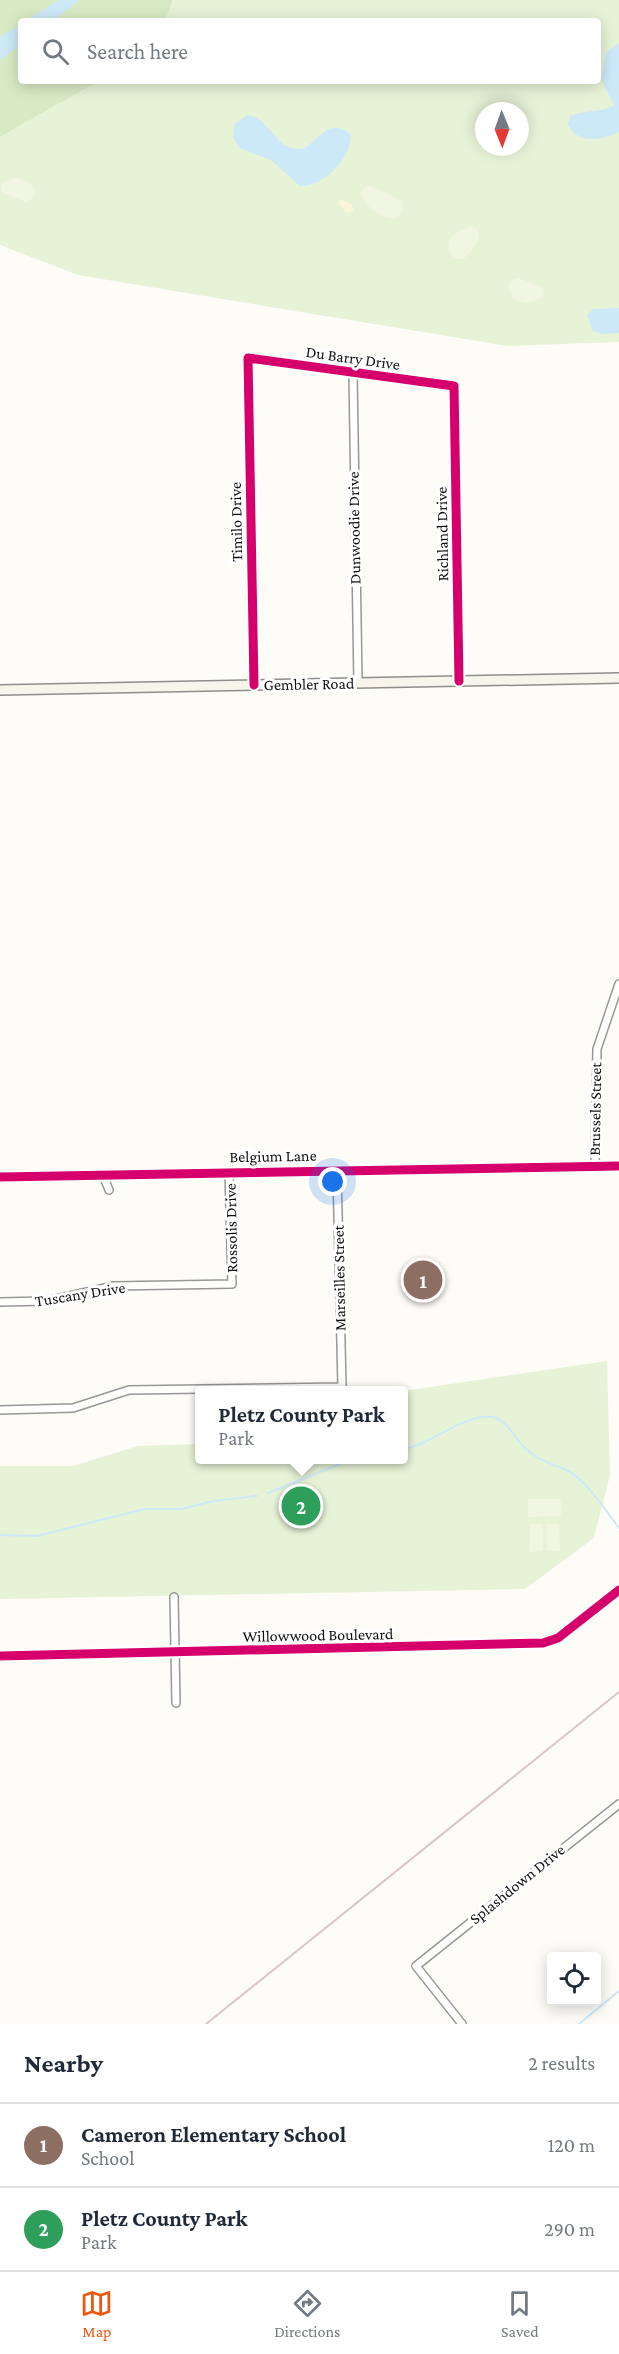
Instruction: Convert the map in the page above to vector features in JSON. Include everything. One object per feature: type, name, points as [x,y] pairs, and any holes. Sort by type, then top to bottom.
[{"type":"main road","name":"Gembler Road","points":[[0,690],[619,678]]},
{"type":"street","name":"Du Barry Drive","points":[[248,358],[454,386]]},
{"type":"street","name":"Timilo Drive","points":[[248,358],[254,685]]},
{"type":"street","name":"Dunwoodie Drive","points":[[353,373],[358,683]]},
{"type":"street","name":"Richland Drive","points":[[454,386],[459,681]]},
{"type":"street","name":"Brussels Street","points":[[595,1166],[595,1064],[600,1033],[619,984]]},
{"type":"street","name":"Belgium Lane","points":[[0,1177],[619,1166]]},
{"type":"street","name":"Marseilles Street","points":[[336,1170],[342,1386]]},
{"type":"street","name":"Rossolis Drive","points":[[230,1172],[232,1284]]},
{"type":"street","points":[[104,1175],[108,1190]]},
{"type":"street","name":"Tuscany Drive","points":[[0,1302],[47,1301],[114,1286],[232,1284]]},
{"type":"street","name":"Marseilles Street","points":[[0,1410],[62,1410],[129,1390],[195,1389]]},
{"type":"street","name":"Willowwood Boulevard","points":[[0,1656],[543,1643],[558,1638],[619,1590]]},
{"type":"street","points":[[174,1597],[176,1703]]},
{"type":"street","name":"Splashdown Drive","points":[[462,2024],[416,1966],[619,1804]]},
{"type":"green space","points":[[0,0],[173,0],[166,18],[18,18],[18,84],[94,84],[0,137]]},
{"type":"green space","points":[[173,0],[619,0],[619,342],[507,346],[78,275],[0,245],[0,137],[94,84],[601,84],[601,18],[166,18]]},
{"type":"green space","points":[[15,178],[27,181],[36,189],[34,197],[27,202],[1,192],[3,182]]},
{"type":"green space","points":[[371,186],[402,201],[403,210],[397,218],[392,219],[380,215],[369,207],[361,192],[365,187]]},
{"type":"green space","points":[[471,226],[477,229],[479,240],[464,259],[456,259],[449,250],[450,239],[456,233]]},
{"type":"green space","points":[[518,278],[544,288],[543,298],[526,303],[513,299],[508,286],[512,280]]},
{"type":"green space","points":[[607,1361],[610,1475],[594,1538],[525,1589],[0,1599],[0,1466],[73,1466],[138,1446],[195,1444],[195,1464],[408,1464],[408,1390]]},
{"type":"green space","points":[[528,1499],[561,1499],[561,1516],[528,1517]]},
{"type":"green space","points":[[530,1524],[543,1524],[543,1551],[530,1552]]},
{"type":"green space","points":[[547,1524],[559,1524],[560,1551],[547,1551]]},
{"type":"sand","points":[[342,200],[352,205],[354,211],[346,213],[338,202]]},
{"type":"water","points":[[59,0],[79,0],[57,18],[31,18]]},
{"type":"water","points":[[18,26],[18,46],[0,60],[0,37]]},
{"type":"water","points":[[619,43],[619,132],[598,139],[578,136],[568,124],[570,116],[606,109],[614,105],[601,79],[606,52]]},
{"type":"water","points":[[247,115],[263,123],[287,146],[305,148],[328,129],[335,128],[343,129],[351,135],[350,144],[341,162],[326,177],[318,182],[300,186],[271,160],[240,148],[233,137],[234,125]]},
{"type":"water","points":[[619,308],[619,333],[604,334],[593,331],[587,315],[593,309]]},
{"type":"waterway","points":[[408,1448],[471,1420],[493,1417],[503,1422],[531,1453],[581,1480],[619,1528]]},
{"type":"waterway","points":[[268,1493],[340,1464]]},
{"type":"waterway","points":[[0,1535],[37,1536],[145,1509],[182,1509],[213,1501],[257,1496]]},
{"type":"waterway","points":[[579,2024],[619,1991]]},
{"type":"railway","points":[[206,2024],[619,1692]]},
{"type":"cycle path","points":[[254,685],[248,358],[454,386],[459,681]]},
{"type":"cycle path","points":[[0,1177],[619,1166]]},
{"type":"cycle path","points":[[0,1656],[543,1643],[558,1638],[619,1590]]},
{"type":"place","name":"Cameron Elementary School","points":[[423,1280]]},
{"type":"place","name":"Pletz County Park","points":[[301,1506]]}]
